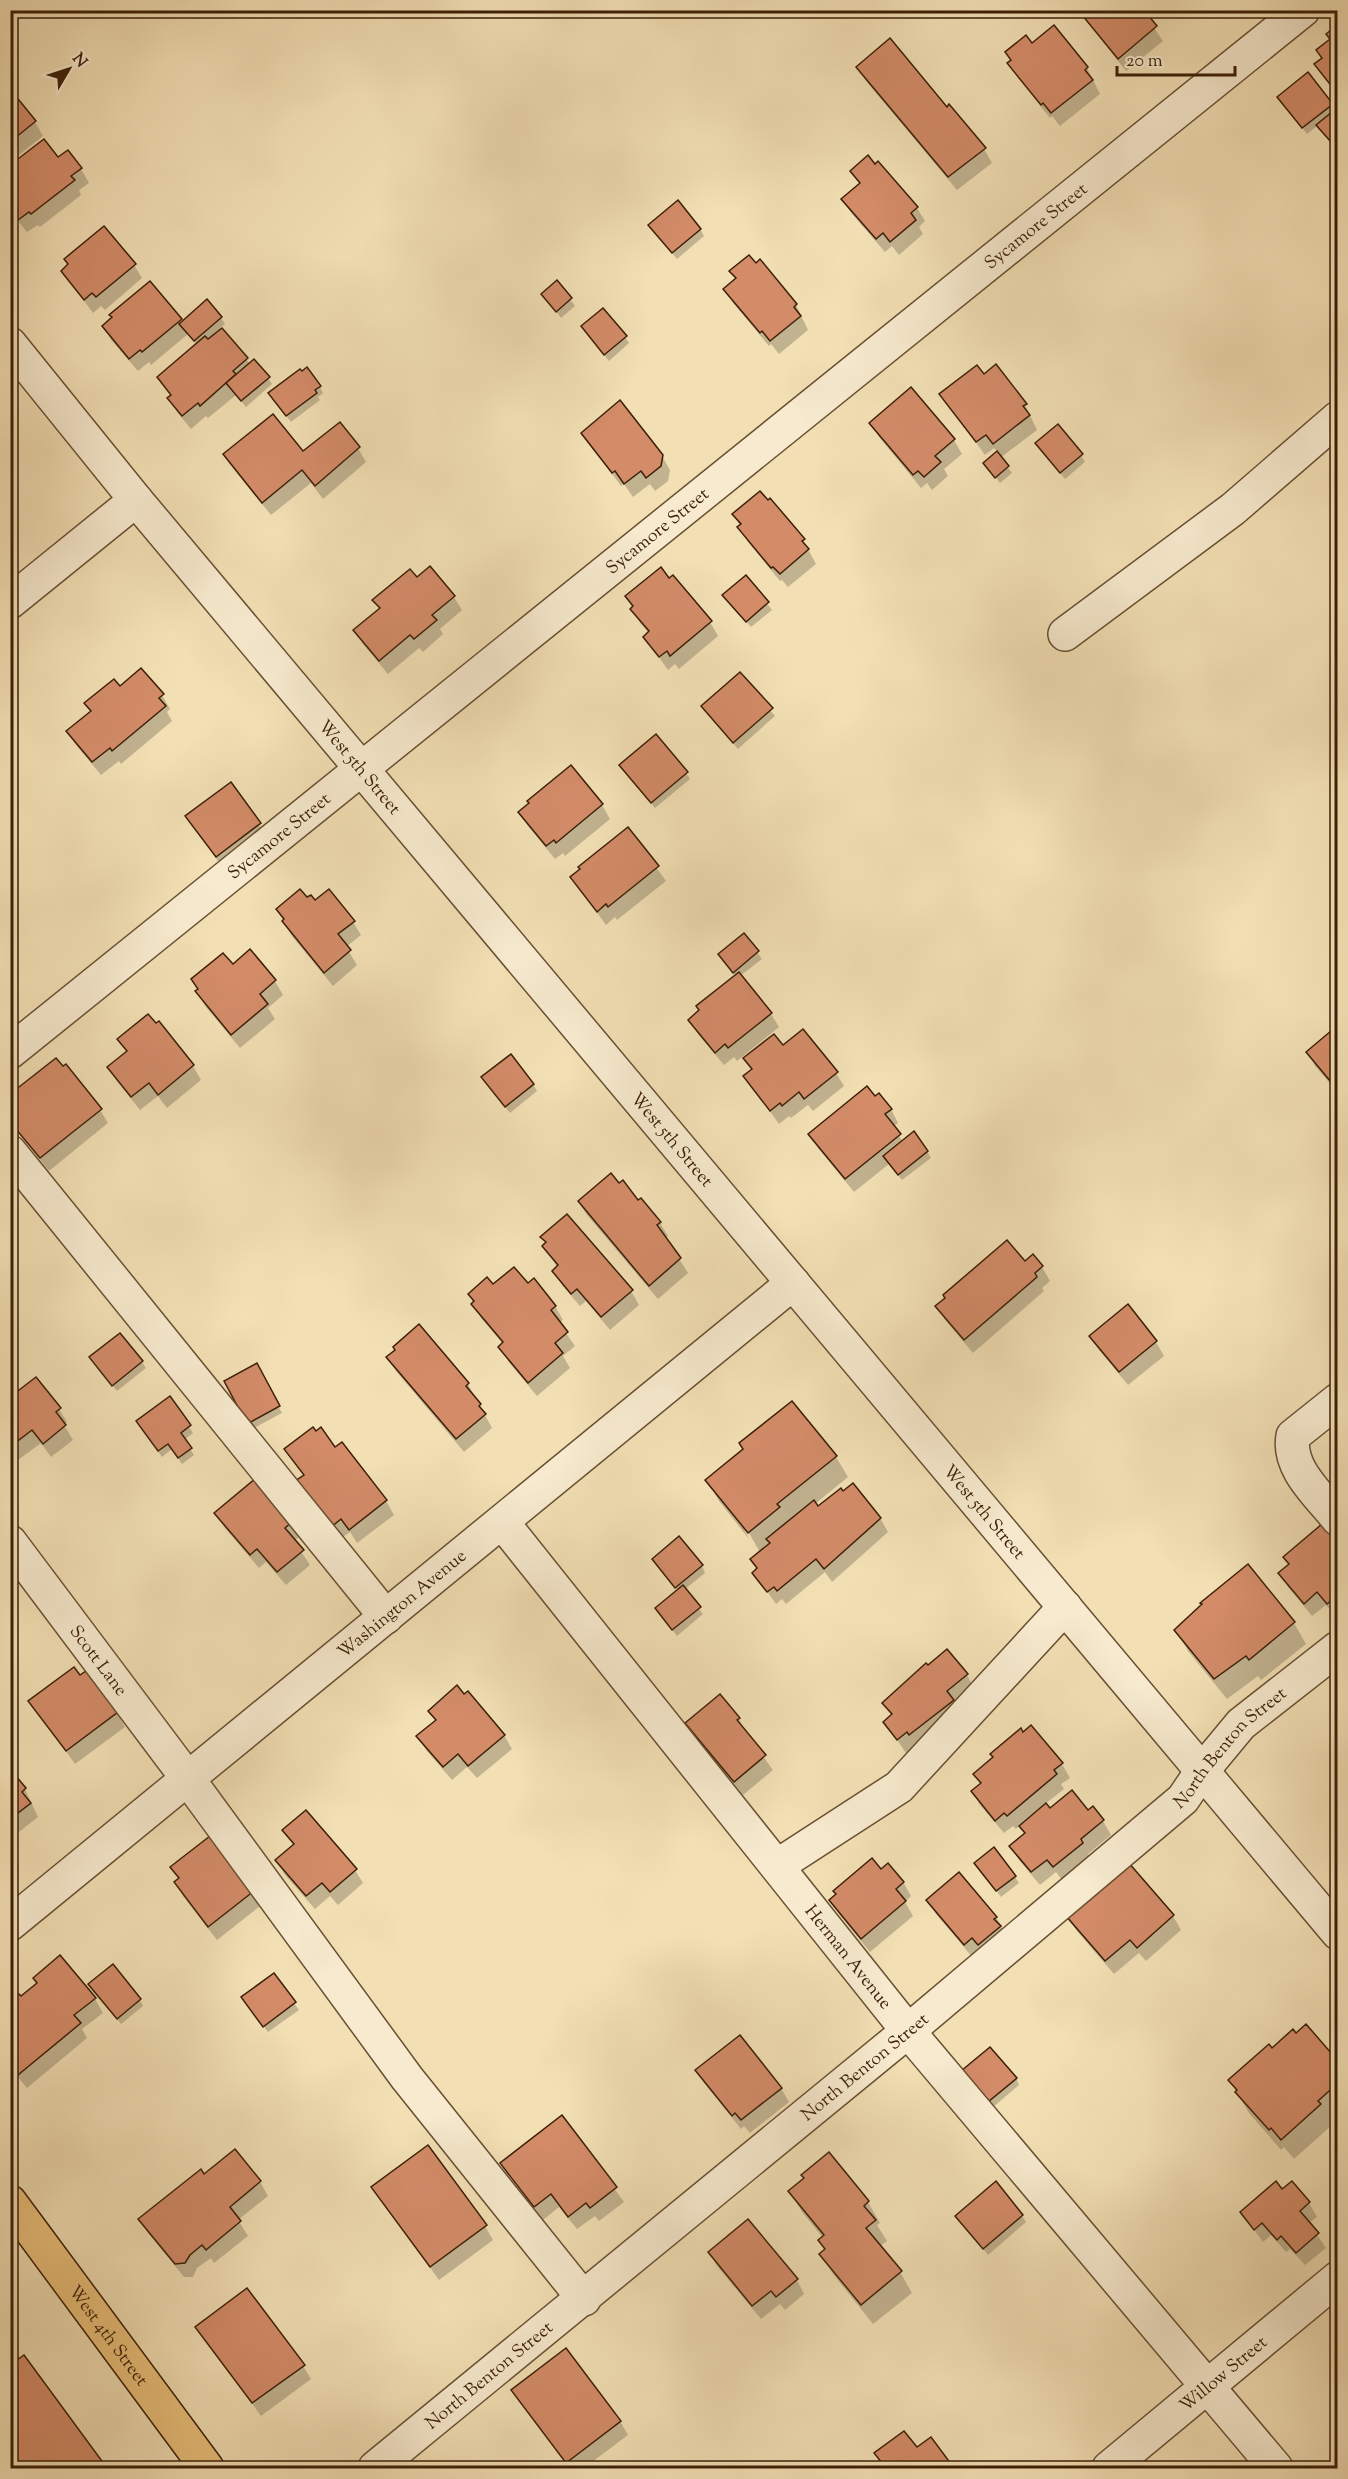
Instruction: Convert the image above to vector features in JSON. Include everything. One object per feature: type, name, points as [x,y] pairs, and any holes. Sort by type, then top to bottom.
[{"type":"main road","name":"West 4th Street","points":[[12,2206],[207,2469]]},
{"type":"street","name":"Sycamore Street","points":[[10,1052],[1303,10]]},
{"type":"street","name":"West 5th Street","points":[[10,344],[136,500],[1338,1933]]},
{"type":"street","points":[[1065,634],[1233,509],[1338,418]]},
{"type":"street","points":[[10,602],[136,500]]},
{"type":"street","points":[[10,1152],[386,1617]]},
{"type":"street","name":"Washington Avenue","points":[[10,1924],[793,1283]]},
{"type":"street","points":[[1338,1400],[1293,1436],[1290,1449],[1295,1464],[1338,1519]]},
{"type":"street","name":"Herman Avenue","points":[[502,1522],[908,2031],[1276,2469]]},
{"type":"street","name":"Scott Lane","points":[[10,1542],[188,1779],[407,2078],[584,2299]]},
{"type":"street","points":[[777,1866],[899,1787],[1065,1607]]},
{"type":"street","name":"North Benton Street","points":[[375,2469],[908,2031],[1183,1799],[1241,1724],[1338,1648]]},
{"type":"street","name":"Willow Street","points":[[1109,2469],[1338,2278]]},
{"type":"building","points":[[1078,10],[1144,10],[1157,26],[1118,59]]},
{"type":"building","points":[[1338,24],[1338,85],[1333,88],[1314,64],[1322,58],[1316,50],[1330,39],[1326,34]]},
{"type":"building","points":[[1054,25],[1088,67],[1085,70],[1093,80],[1051,113],[1043,103],[1041,105],[1007,63],[1011,60],[1005,52],[1026,35],[1032,43]]},
{"type":"building","points":[[890,38],[947,107],[949,104],[986,148],[948,177],[856,67]]},
{"type":"building","points":[[1308,72],[1333,104],[1302,128],[1277,97]]},
{"type":"building","points":[[10,89],[36,121],[10,142]]},
{"type":"building","points":[[1338,107],[1338,136],[1331,142],[1316,125]]},
{"type":"building","points":[[44,139],[58,157],[68,150],[82,168],[71,176],[75,180],[31,214],[29,212],[18,220],[10,210],[10,165]]},
{"type":"building","points":[[868,155],[875,164],[878,161],[918,207],[911,213],[916,220],[890,242],[883,233],[876,239],[841,199],[860,183],[850,171]]},
{"type":"building","points":[[678,200],[701,229],[672,253],[648,225]]},
{"type":"building","points":[[104,226],[136,264],[96,297],[92,293],[84,300],[61,271],[68,264],[64,259]]},
{"type":"building","points":[[749,255],[756,263],[760,259],[797,304],[794,307],[801,316],[770,341],[762,331],[760,333],[723,289],[736,278],[729,271]]},
{"type":"building","points":[[557,280],[572,298],[556,312],[541,294]]},
{"type":"building","points":[[150,281],[182,319],[142,352],[140,350],[129,359],[102,326],[112,317],[109,315]]},
{"type":"building","points":[[207,299],[222,317],[194,341],[179,324]]},
{"type":"building","points":[[603,308],[627,336],[604,355],[581,326]]},
{"type":"building","points":[[222,328],[248,358],[233,371],[236,374],[200,406],[198,403],[182,416],[167,398],[171,395],[157,377],[205,336],[208,339]]},
{"type":"building","points":[[254,359],[270,377],[241,401],[226,383]]},
{"type":"building","points":[[996,364],[1027,404],[1023,406],[1030,415],[993,444],[986,435],[976,442],[939,394],[977,365],[984,374]]},
{"type":"building","points":[[307,367],[321,386],[315,390],[317,393],[286,416],[268,393],[300,369],[302,371]]},
{"type":"building","points":[[911,387],[955,439],[935,456],[941,462],[924,477],[918,471],[913,475],[869,423]]},
{"type":"building","points":[[620,400],[663,455],[661,466],[646,478],[641,471],[624,484],[615,471],[612,473],[581,433]]},
{"type":"building","points":[[273,414],[303,451],[340,422],[360,447],[315,486],[302,470],[262,503],[223,454]]},
{"type":"building","points":[[1058,424],[1083,454],[1060,473],[1035,443]]},
{"type":"building","points":[[997,451],[1009,466],[995,478],[983,463]]},
{"type":"building","points":[[760,491],[768,500],[770,498],[805,539],[802,541],[809,549],[780,574],[773,567],[771,568],[737,527],[741,524],[732,514]]},
{"type":"building","points":[[430,566],[455,596],[432,615],[437,620],[414,639],[410,635],[379,661],[353,630],[380,608],[372,600],[410,569],[417,577]]},
{"type":"building","points":[[661,567],[669,578],[673,575],[712,621],[670,656],[667,651],[659,657],[643,637],[649,631],[630,609],[633,606],[625,596]]},
{"type":"building","points":[[746,575],[769,602],[746,622],[722,595]]},
{"type":"building","points":[[141,668],[164,694],[159,698],[166,706],[112,751],[110,748],[92,762],[66,731],[91,711],[84,703],[114,679],[120,686]]},
{"type":"building","points":[[740,672],[773,708],[733,743],[701,706]]},
{"type":"building","points":[[656,734],[688,772],[651,803],[619,765]]},
{"type":"building","points":[[571,765],[603,804],[556,843],[554,840],[546,846],[518,812],[529,803],[527,801]]},
{"type":"building","points":[[231,782],[261,823],[216,857],[185,816]]},
{"type":"building","points":[[628,827],[659,866],[608,907],[606,904],[597,912],[570,877],[580,869],[578,867]]},
{"type":"building","points":[[300,889],[307,897],[311,895],[315,900],[329,889],[355,921],[338,934],[351,950],[324,973],[282,921],[284,919],[276,909]]},
{"type":"building","points":[[744,933],[759,951],[733,973],[718,954]]},
{"type":"building","points":[[250,949],[276,980],[260,994],[268,1004],[231,1035],[195,991],[198,989],[191,979],[223,953],[233,964]]},
{"type":"building","points":[[739,972],[772,1013],[728,1048],[725,1044],[715,1053],[688,1020],[699,1010],[696,1006]]},
{"type":"building","points":[[148,1014],[156,1023],[159,1021],[194,1065],[158,1095],[149,1083],[131,1097],[107,1067],[127,1051],[117,1039]]},
{"type":"building","points":[[1338,1025],[1338,1087],[1336,1088],[1306,1052]]},
{"type":"building","points":[[803,1029],[838,1072],[804,1099],[799,1092],[782,1106],[780,1103],[770,1111],[743,1076],[752,1069],[743,1058],[774,1034],[783,1045]]},
{"type":"building","points":[[511,1054],[534,1084],[505,1107],[481,1077]]},
{"type":"building","points":[[56,1058],[63,1066],[66,1064],[102,1109],[40,1158],[10,1122],[10,1094]]},
{"type":"building","points":[[867,1086],[875,1096],[879,1093],[892,1109],[885,1114],[901,1134],[845,1179],[808,1134]]},
{"type":"building","points":[[914,1131],[928,1151],[898,1175],[883,1156]]},
{"type":"building","points":[[611,1173],[619,1183],[623,1180],[638,1200],[641,1198],[661,1222],[657,1225],[681,1258],[649,1286],[578,1201]]},
{"type":"building","points":[[567,1214],[633,1290],[601,1317],[577,1289],[571,1294],[552,1271],[558,1265],[542,1246],[546,1242],[540,1237]]},
{"type":"building","points":[[1007,1240],[1025,1261],[1033,1254],[1043,1266],[1035,1273],[1037,1277],[964,1340],[935,1306],[945,1298],[943,1295]]},
{"type":"building","points":[[514,1267],[528,1283],[534,1278],[556,1306],[551,1310],[568,1332],[555,1343],[563,1353],[528,1383],[498,1347],[503,1342],[471,1304],[474,1301],[468,1294],[487,1277],[493,1284]]},
{"type":"building","points":[[1128,1304],[1157,1341],[1119,1372],[1089,1336]]},
{"type":"building","points":[[419,1324],[469,1383],[466,1386],[486,1414],[456,1439],[386,1357],[395,1350],[393,1347]]},
{"type":"building","points":[[120,1333],[143,1361],[112,1386],[89,1357]]},
{"type":"building","points":[[257,1363],[280,1406],[247,1424],[224,1381]]},
{"type":"building","points":[[36,1377],[61,1408],[56,1412],[66,1425],[43,1444],[32,1430],[10,1447],[10,1397]]},
{"type":"building","points":[[170,1396],[191,1425],[181,1433],[192,1448],[178,1458],[168,1444],[158,1451],[136,1421]]},
{"type":"building","points":[[792,1401],[837,1456],[777,1504],[780,1507],[748,1533],[705,1480],[743,1449],[739,1443]]},
{"type":"building","points":[[313,1427],[316,1431],[321,1427],[335,1447],[342,1442],[387,1500],[349,1530],[341,1519],[330,1528],[295,1481],[304,1475],[284,1449]]},
{"type":"building","points":[[256,1478],[292,1522],[285,1528],[304,1550],[277,1572],[257,1549],[250,1555],[214,1513]]},
{"type":"building","points":[[853,1483],[881,1518],[824,1569],[816,1559],[777,1591],[774,1587],[767,1592],[752,1573],[757,1568],[750,1559],[770,1543],[766,1539],[814,1500],[818,1506],[841,1488],[843,1491]]},
{"type":"building","points":[[1322,1524],[1338,1542],[1338,1595],[1327,1604],[1317,1592],[1304,1604],[1278,1573],[1289,1564],[1283,1557]]},
{"type":"building","points":[[679,1536],[703,1565],[675,1588],[652,1559]]},
{"type":"building","points":[[1248,1564],[1295,1622],[1249,1660],[1246,1656],[1214,1679],[1174,1630],[1202,1604],[1200,1603]]},
{"type":"building","points":[[683,1585],[701,1607],[672,1630],[655,1608]]},
{"type":"building","points":[[947,1649],[968,1674],[947,1691],[954,1700],[909,1735],[907,1732],[897,1740],[883,1722],[892,1714],[882,1703],[926,1663],[928,1665]]},
{"type":"building","points":[[74,1667],[80,1675],[86,1671],[118,1712],[66,1751],[28,1701]]},
{"type":"building","points":[[457,1685],[464,1694],[468,1691],[505,1735],[468,1766],[458,1754],[443,1767],[416,1736],[436,1720],[428,1711]]},
{"type":"building","points":[[720,1694],[740,1718],[737,1720],[766,1755],[734,1782],[685,1723]]},
{"type":"building","points":[[1031,1725],[1063,1763],[1054,1770],[1057,1774],[1007,1816],[1004,1813],[995,1821],[971,1791],[981,1783],[973,1774],[993,1757],[990,1754],[1021,1728],[1023,1732]]},
{"type":"building","points":[[10,1769],[26,1788],[22,1792],[31,1803],[10,1819]]},
{"type":"building","points":[[1072,1790],[1088,1810],[1093,1806],[1104,1820],[1081,1839],[1083,1843],[1053,1867],[1047,1860],[1031,1872],[1009,1846],[1025,1833],[1019,1826],[1046,1803],[1050,1808]]},
{"type":"building","points":[[306,1810],[357,1869],[330,1892],[322,1883],[306,1896],[275,1860],[294,1844],[282,1830]]},
{"type":"building","points":[[210,1836],[254,1891],[208,1927],[174,1882],[179,1878],[170,1867]]},
{"type":"building","points":[[994,1847],[1016,1876],[996,1891],[974,1863]]},
{"type":"building","points":[[872,1858],[881,1869],[888,1863],[904,1882],[896,1889],[906,1901],[861,1939],[829,1900],[836,1894],[833,1891]]},
{"type":"building","points":[[1128,1862],[1174,1915],[1137,1948],[1130,1940],[1105,1961],[1066,1916]]},
{"type":"building","points":[[959,1872],[997,1917],[994,1919],[1001,1926],[978,1945],[972,1938],[964,1945],[926,1900]]},
{"type":"building","points":[[60,1955],[96,1998],[74,2015],[81,2023],[18,2075],[10,2066],[10,2001],[19,1994],[21,1996],[37,1983],[33,1978]]},
{"type":"building","points":[[113,1964],[141,1999],[117,2019],[88,1984]]},
{"type":"building","points":[[274,1973],[296,2002],[263,2027],[241,1997]]},
{"type":"building","points":[[1306,2024],[1338,2061],[1338,2083],[1318,2101],[1321,2104],[1281,2140],[1235,2092],[1237,2090],[1228,2080],[1269,2044],[1272,2048],[1293,2029],[1296,2033]]},
{"type":"building","points":[[740,2035],[782,2088],[741,2120],[735,2113],[732,2116],[695,2070]]},
{"type":"building","points":[[990,2047],[1017,2078],[988,2102],[961,2071]]},
{"type":"building","points":[[562,2115],[617,2187],[590,2208],[586,2203],[568,2217],[551,2194],[534,2207],[500,2163]]},
{"type":"building","points":[[428,2145],[487,2225],[430,2267],[371,2187]]},
{"type":"building","points":[[235,2149],[261,2181],[230,2207],[241,2221],[206,2250],[202,2245],[190,2255],[185,2263],[175,2264],[138,2219],[201,2169],[204,2174]]},
{"type":"building","points":[[829,2152],[869,2201],[864,2206],[876,2220],[866,2228],[902,2271],[861,2305],[819,2254],[825,2249],[818,2240],[824,2235],[788,2191],[804,2178],[801,2175]]},
{"type":"building","points":[[996,2181],[1023,2215],[983,2249],[955,2216]]},
{"type":"building","points":[[1276,2181],[1282,2189],[1292,2181],[1310,2202],[1300,2211],[1319,2233],[1296,2253],[1281,2236],[1277,2240],[1262,2223],[1254,2230],[1240,2212]]},
{"type":"building","points":[[748,2219],[798,2279],[776,2297],[771,2291],[752,2306],[708,2252]]},
{"type":"building","points":[[247,2288],[305,2365],[252,2403],[195,2327]]},
{"type":"building","points":[[566,2348],[621,2421],[566,2463],[511,2390]]},
{"type":"building","points":[[24,2355],[107,2468],[12,2468],[10,2365]]},
{"type":"building","points":[[904,2431],[917,2447],[931,2437],[954,2468],[886,2468],[874,2453]]}]
